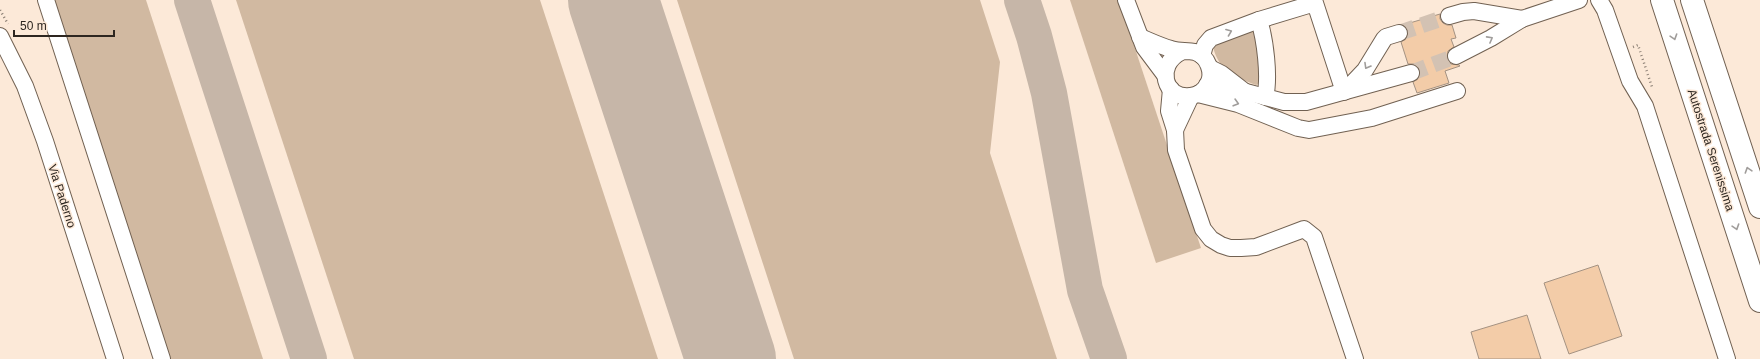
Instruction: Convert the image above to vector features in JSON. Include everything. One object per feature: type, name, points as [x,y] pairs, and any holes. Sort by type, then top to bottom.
[{"type":"highway","name":"Autostrada Serenissima","points":[[1662,0],[1760,301]]},
{"type":"highway","points":[[1692,0],[1760,207]]},
{"type":"street","points":[[46,0],[162,359]]},
{"type":"street","points":[[1126,0],[1144,47],[1176,94],[1184,96],[1199,92],[1246,92],[1284,102],[1306,102],[1411,73]]},
{"type":"street","points":[[1456,56],[1491,38],[1522,19],[1579,0]]},
{"type":"street","points":[[1598,0],[1618,69],[1628,97],[1641,123],[1717,359]]},
{"type":"street","points":[[1598,0],[1605,10],[1630,81],[1645,106],[1727,359]]},
{"type":"street","points":[[1175,130],[1210,76],[1206,62],[1205,45],[1211,38],[1260,20],[1315,3],[1344,92]]},
{"type":"street","points":[[1449,16],[1474,11],[1522,19]]},
{"type":"street","points":[[1260,20],[1263,32],[1266,69],[1267,89],[1265,97]]},
{"type":"street","points":[[1344,92],[1360,77],[1384,39],[1398,32]]},
{"type":"street","name":"Via Paderno","points":[[0,36],[25,86],[45,141],[115,359]]},
{"type":"street","points":[[1140,37],[1162,47],[1181,52],[1195,52],[1246,92]]},
{"type":"street","points":[[1181,52],[1169,61],[1169,111],[1175,130],[1176,150],[1203,229],[1211,239],[1221,246],[1230,248],[1256,247],[1304,230],[1314,238],[1355,359]]},
{"type":"street","points":[[1199,92],[1238,104],[1298,128],[1309,130],[1326,128],[1372,118],[1457,91]]},
{"type":"street","points":[[1284,102],[1289,110],[1295,115],[1326,128]]},
{"type":"shaded area","points":[[54,0],[146,0],[263,359],[170,359]]},
{"type":"shaded area","points":[[236,0],[540,0],[658,359],[354,359]]},
{"type":"shaded area","points":[[677,0],[980,0],[1000,62],[990,153],[1057,359],[794,359]]},
{"type":"shaded area","points":[[1070,0],[1119,0],[1201,248],[1156,263]]},
{"type":"shaded area","points":[[1255,29],[1261,83],[1256,85],[1229,72],[1219,62],[1213,47],[1215,44]]},
{"type":"building","points":[[1440,14],[1440,19],[1443,23],[1452,25],[1456,38],[1451,39],[1454,47],[1448,51],[1447,60],[1451,64],[1460,66],[1445,71],[1449,83],[1417,93],[1413,82],[1418,79],[1420,71],[1414,64],[1408,64],[1401,42],[1406,39],[1408,31],[1403,25]]},
{"type":"building","points":[[1598,265],[1622,336],[1569,354],[1544,283]]},
{"type":"building","points":[[1527,315],[1541,359],[1479,359],[1471,332]]},
{"type":"taxiway","points":[[192,0],[309,359]]},
{"type":"taxiway","points":[[1022,0],[1034,36],[1049,93],[1085,290],[1109,359]]},
{"type":"runway","points":[[613,0],[731,359]]},
{"type":"tunnel","points":[[1399,33],[1449,16]]},
{"type":"tunnel","points":[[1411,73],[1456,56]]}]
